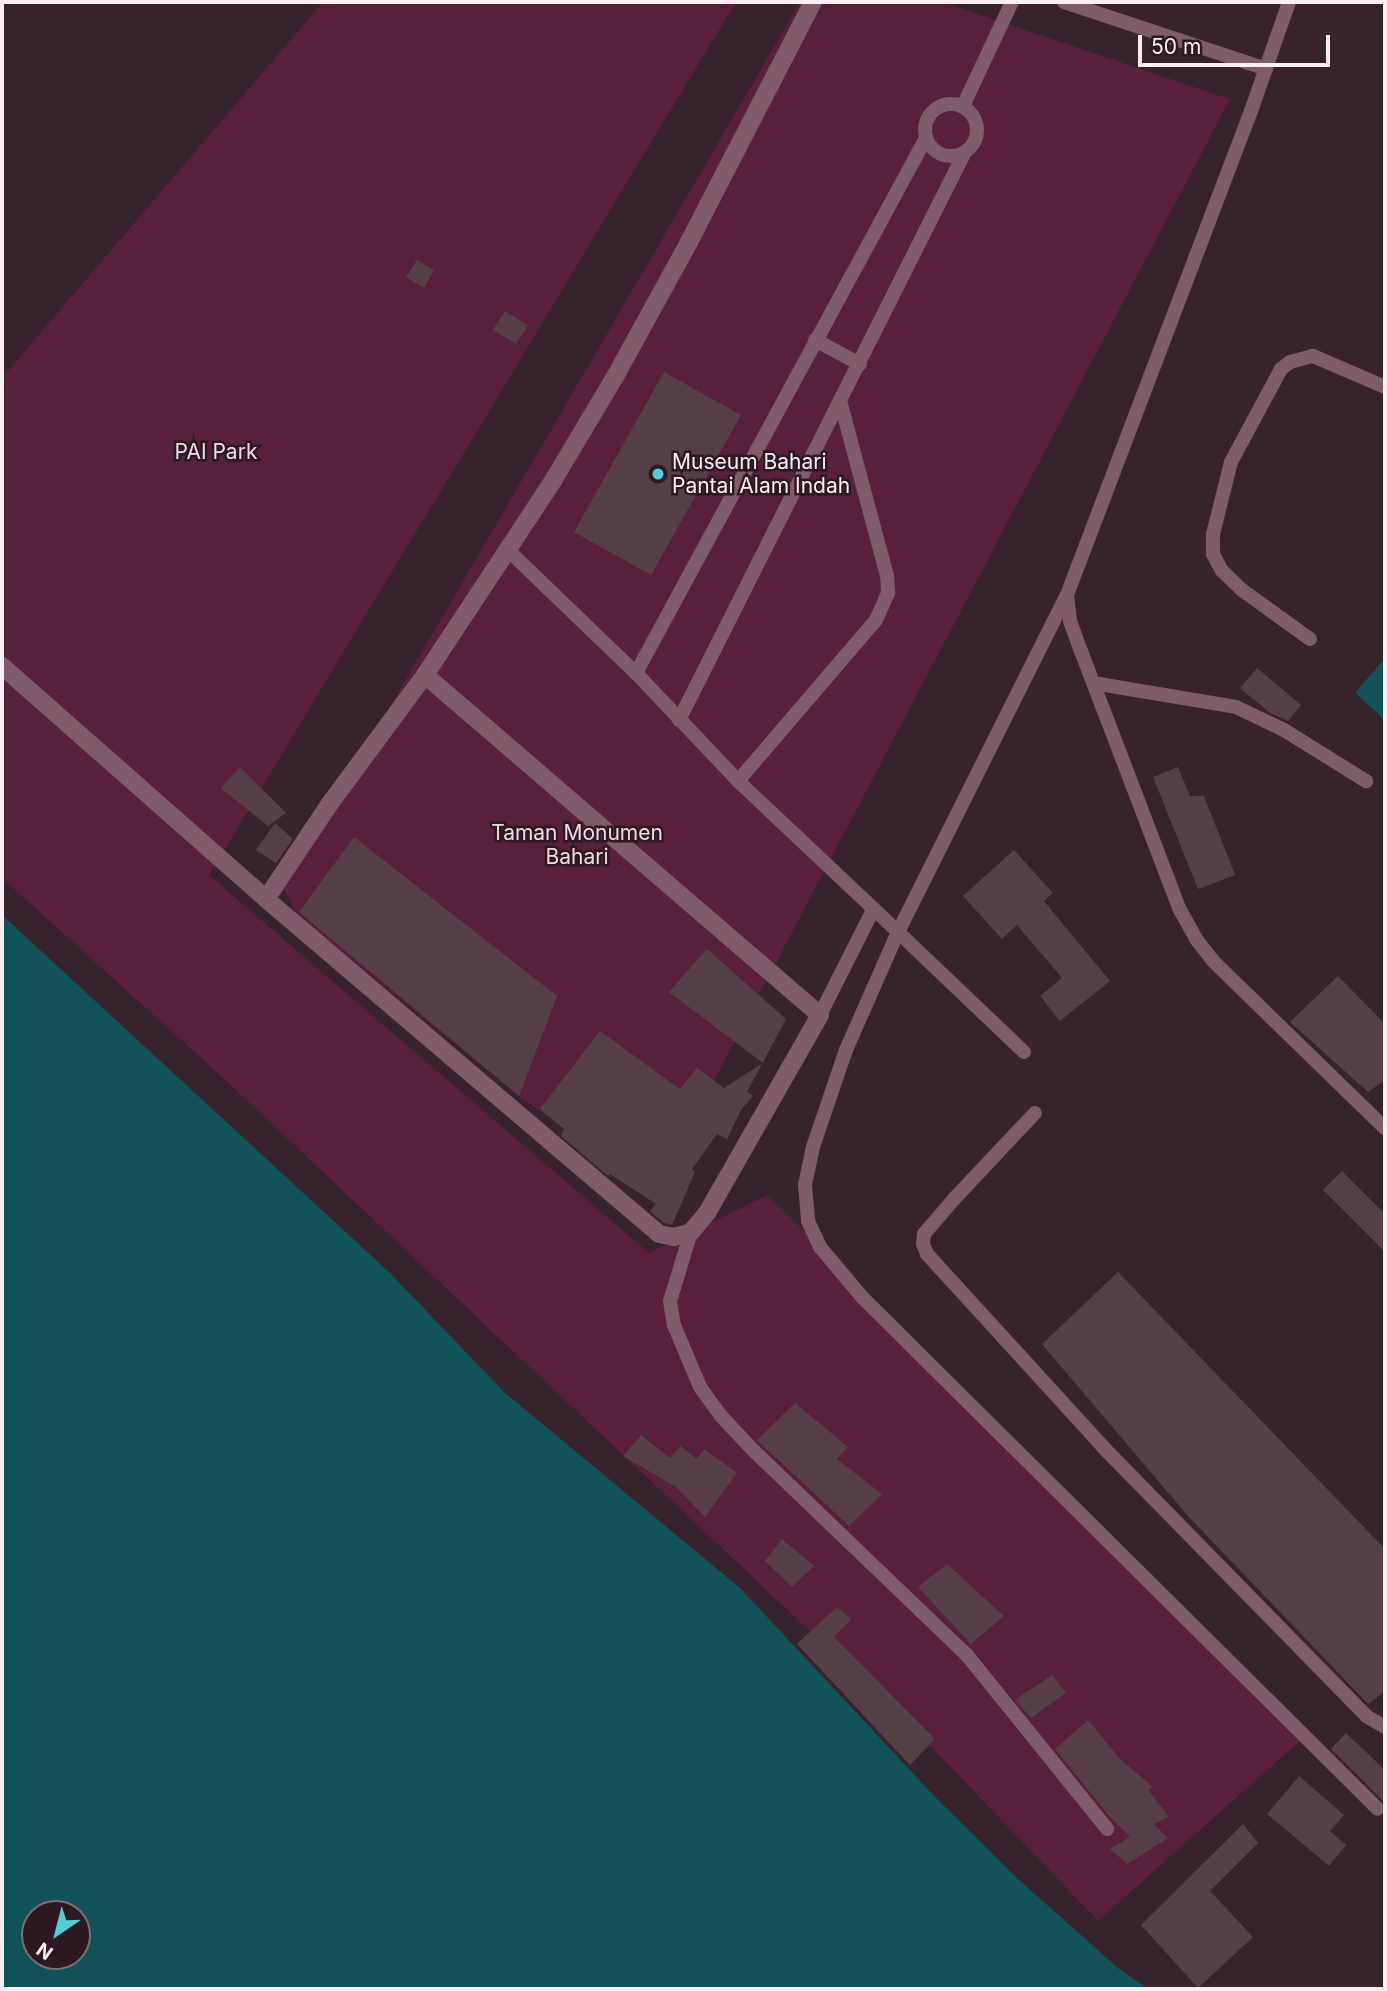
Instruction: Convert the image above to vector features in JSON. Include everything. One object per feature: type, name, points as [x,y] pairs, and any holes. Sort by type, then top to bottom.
[{"type":"street","points":[[266,899],[331,802],[425,675],[508,550],[616,375],[690,242],[813,2]]},
{"type":"street","points":[[2,666],[266,899],[659,1234],[674,1237],[691,1232],[720,1194],[820,1015],[425,675]]},
{"type":"lane","points":[[963,106],[1012,2]]},
{"type":"lane","points":[[1064,2],[1266,69]]},
{"type":"lane","points":[[1289,2],[1067,595],[898,932],[846,1050],[813,1147],[805,1185],[808,1221],[820,1247],[863,1298],[1378,1809]]},
{"type":"lane","points":[[679,720],[965,152],[974,141],[977,128],[972,114],[963,106],[939,106],[930,114],[925,126],[926,138],[932,148],[942,154],[954,156],[965,152]]},
{"type":"lane","points":[[636,673],[926,138]]},
{"type":"lane","points":[[815,340],[860,364]]},
{"type":"lane","points":[[1310,639],[1242,590],[1222,572],[1213,554],[1213,534],[1231,462],[1281,369],[1290,362],[1313,356],[1385,387]]},
{"type":"lane","points":[[737,781],[876,620],[888,593],[887,576],[841,400]]},
{"type":"lane","points":[[508,550],[636,673],[737,781],[1024,1052]]},
{"type":"lane","points":[[1067,595],[1070,621],[1093,683],[1179,908],[1196,939],[1213,961],[1385,1128]]},
{"type":"lane","points":[[1093,683],[1236,707],[1283,730],[1366,781]]},
{"type":"lane","points":[[820,1015],[873,910]]},
{"type":"lane","points":[[1035,1113],[925,1234],[923,1244],[927,1254],[1103,1447],[1366,1716],[1385,1727]]},
{"type":"lane","points":[[691,1232],[670,1301],[678,1335],[701,1387],[721,1416],[965,1654],[1107,1829]]},
{"type":"green space","name":"PAI Park","points":[[323,2],[736,2],[209,875],[649,1253],[768,1195],[1310,1732],[1098,1921],[918,1733],[220,1075],[2,878],[2,378]]},
{"type":"green space","name":"Taman Monumen Bahari","points":[[800,2],[942,2],[1230,99],[655,1193],[519,1096],[297,915],[284,889]]},
{"type":"water","points":[[1385,658],[1385,720],[1355,693]]},
{"type":"water","points":[[2,915],[390,1273],[504,1392],[740,1588],[936,1798],[1018,1879],[1118,1968],[1148,1989],[2,1989]]},
{"type":"building","points":[[417,260],[434,270],[424,288],[406,277]]},
{"type":"building","points":[[505,311],[528,325],[516,344],[493,330]]},
{"type":"building","name":"Museum Bahari Pantai Alam Indah","points":[[664,372],[741,415],[651,575],[574,532]]},
{"type":"building","points":[[1257,668],[1301,705],[1288,721],[1270,713],[1240,688]]},
{"type":"building","points":[[240,767],[286,813],[268,826],[221,788]]},
{"type":"building","points":[[1178,767],[1190,796],[1204,796],[1235,875],[1198,889],[1153,777]]},
{"type":"building","points":[[275,823],[293,839],[276,863],[256,850]]},
{"type":"building","points":[[354,837],[557,996],[519,1096],[299,912]]},
{"type":"building","points":[[1014,850],[1053,893],[1044,901],[1110,981],[1060,1021],[1040,996],[1062,978],[1017,925],[1002,939],[963,896]]},
{"type":"building","points":[[707,949],[786,1019],[763,1063],[669,992]]},
{"type":"building","points":[[1338,976],[1385,1024],[1385,1080],[1368,1092],[1290,1022]]},
{"type":"building","points":[[600,1031],[680,1089],[697,1068],[724,1088],[762,1063],[747,1092],[753,1096],[741,1110],[727,1139],[717,1134],[692,1169],[695,1172],[672,1225],[664,1223],[650,1211],[656,1204],[610,1174],[608,1176],[561,1136],[564,1129],[540,1109]]},
{"type":"building","points":[[1342,1171],[1385,1214],[1385,1252],[1323,1190]]},
{"type":"building","points":[[1118,1272],[1385,1549],[1385,1691],[1368,1704],[1187,1515],[1042,1344]]},
{"type":"building","points":[[795,1403],[848,1447],[837,1459],[882,1494],[849,1526],[757,1440]]},
{"type":"building","points":[[641,1435],[670,1458],[680,1446],[697,1459],[704,1449],[737,1473],[705,1517],[676,1487],[623,1456]]},
{"type":"building","points":[[782,1539],[814,1566],[792,1587],[765,1561]]},
{"type":"building","points":[[947,1564],[1004,1616],[971,1644],[918,1587]]},
{"type":"building","points":[[837,1607],[851,1619],[834,1637],[935,1739],[910,1765],[797,1644]]},
{"type":"building","points":[[1052,1675],[1066,1693],[1031,1718],[1015,1700]]},
{"type":"building","points":[[1088,1720],[1120,1759],[1153,1787],[1148,1790],[1169,1817],[1154,1824],[1168,1838],[1127,1864],[1110,1849],[1130,1837],[1109,1816],[1055,1749]]},
{"type":"building","points":[[1346,1733],[1385,1770],[1385,1803],[1331,1749]]},
{"type":"building","points":[[1299,1776],[1344,1815],[1330,1831],[1346,1845],[1329,1866],[1267,1814]]},
{"type":"building","points":[[1243,1824],[1258,1843],[1210,1891],[1253,1937],[1198,1988],[1141,1925]]},
{"type":"place","name":"Museum Bahari Pantai Alam Indah","points":[[658,474]]}]
